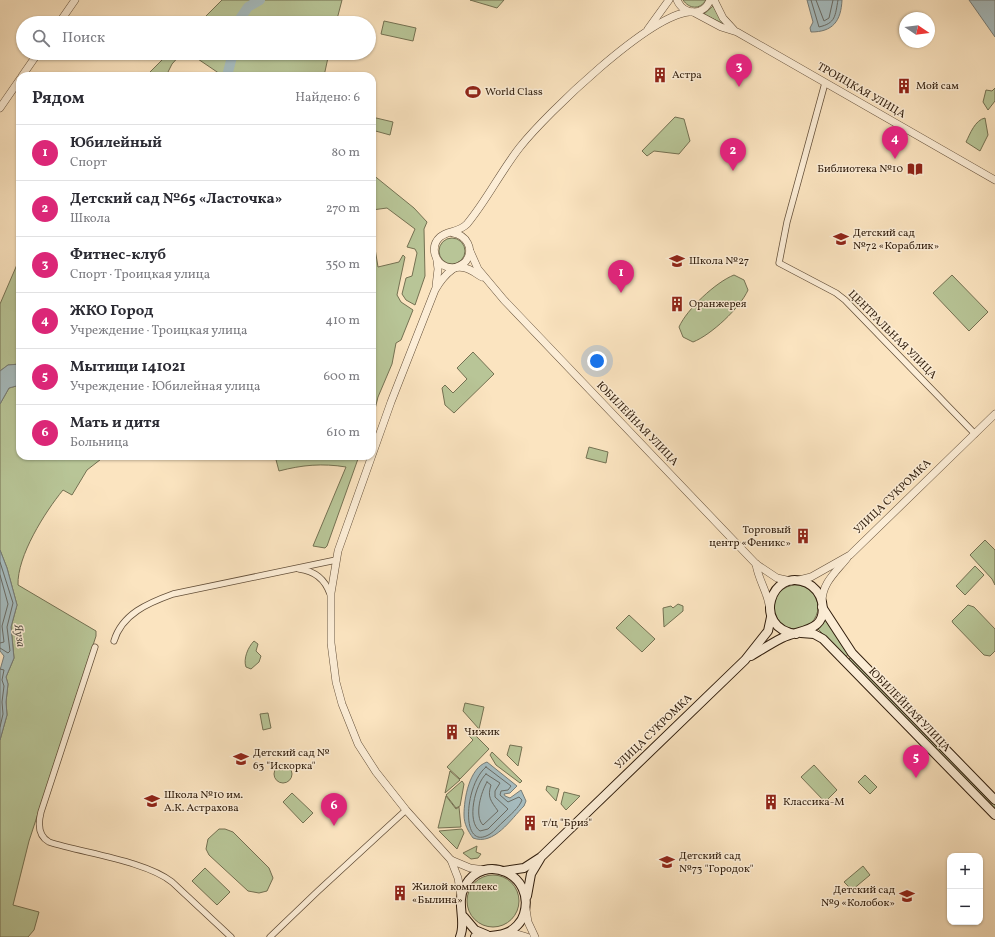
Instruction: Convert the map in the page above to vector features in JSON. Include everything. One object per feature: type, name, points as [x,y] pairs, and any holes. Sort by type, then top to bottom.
[{"type":"main road","points":[[745,660],[783,637],[798,633],[814,626],[820,618],[822,605],[815,589],[806,583],[794,581],[782,585],[774,592],[770,607],[771,617],[781,629],[798,633]]},
{"type":"main road","name":"ЮБИЛЕЙНАЯ УЛИЦА","points":[[822,605],[852,653],[995,800]]},
{"type":"main road","name":"УЛИЦА СУКРОМКА","points":[[504,871],[524,868],[542,857],[745,660],[768,631],[771,617]]},
{"type":"main road","name":"ЮБИЛЕЙНАЯ УЛИЦА","points":[[798,633],[814,634],[823,639],[995,815]]},
{"type":"main road","name":"УЛИЦА СУКРОМКА","points":[[526,903],[531,874],[542,857]]},
{"type":"main road","points":[[460,937],[464,924],[461,896],[469,880],[487,870],[504,871],[518,880],[522,885],[526,903],[519,923],[513,929],[498,935],[475,937]]},
{"type":"main road","points":[[462,912],[465,920],[475,930],[498,935]]},
{"type":"street","points":[[63,16],[74,0]]},
{"type":"street","points":[[647,31],[669,0]]},
{"type":"street","points":[[678,0],[683,9],[737,32]]},
{"type":"street","points":[[376,446],[435,290],[438,275],[437,260],[434,251],[436,242],[442,235],[453,233],[463,228],[469,222],[507,164],[534,130],[567,96],[647,31],[674,16],[704,9],[710,0]]},
{"type":"street","points":[[714,0],[723,18],[737,32]]},
{"type":"street","name":"ТРОИЦКАЯ УЛИЦА","points":[[737,32],[995,180]]},
{"type":"street","points":[[25,72],[33,60]]},
{"type":"street","name":"ЦЕНТРАЛЬНАЯ УЛИЦА","points":[[825,83],[787,222],[779,263],[836,293],[975,434]]},
{"type":"street","points":[[0,108],[16,85]]},
{"type":"street","points":[[435,290],[444,278],[466,262],[469,248],[467,232],[469,222]]},
{"type":"street","points":[[453,233],[462,236],[469,248]]},
{"type":"street","name":"ЮБИЛЕЙНАЯ УЛИЦА","points":[[469,248],[476,265],[504,300],[756,564],[777,578],[794,581]]},
{"type":"street","points":[[437,260],[446,267],[456,268]]},
{"type":"street","name":"ЮБИЛЕЙНАЯ УЛИЦА","points":[[456,268],[470,270],[487,280]]},
{"type":"street","name":"УЛИЦА СУКРОМКА","points":[[794,581],[811,577],[850,555],[995,414]]},
{"type":"street","points":[[371,460],[336,560],[331,596],[330,633],[332,658],[342,704],[361,748],[376,772],[406,810],[452,860],[470,868],[487,870]]},
{"type":"street","points":[[822,605],[822,594],[826,584],[850,555]]},
{"type":"street","points":[[114,641],[116,633],[126,620],[139,609],[159,599],[187,590],[336,560]]},
{"type":"street","name":"ЮБИЛЕЙНАЯ УЛИЦА","points":[[756,564],[757,572],[765,588],[770,607]]},
{"type":"street","points":[[293,569],[308,570],[320,576],[331,596]]},
{"type":"street","points":[[96,647],[41,812],[39,825],[41,834],[49,842],[160,874],[172,882],[231,937]]},
{"type":"street","points":[[270,937],[406,810]]},
{"type":"street","points":[[452,860],[458,878],[461,896]]},
{"type":"street","points":[[526,903],[528,922],[535,937]]},
{"type":"street","points":[[498,935],[517,934],[527,937]]},
{"type":"green space","points":[[222,0],[342,0],[338,16],[206,16]]},
{"type":"green space","points":[[470,0],[504,0],[497,8]]},
{"type":"green space","points":[[683,0],[706,0],[698,7],[691,7]]},
{"type":"green space","points":[[713,6],[725,25],[704,14]]},
{"type":"green space","points":[[384,21],[416,28],[413,41],[381,34]]},
{"type":"green space","points":[[162,60],[176,60],[168,72],[150,72]]},
{"type":"green space","points":[[199,60],[327,60],[325,72],[217,72]]},
{"type":"green space","points":[[995,88],[995,101],[988,110],[983,102],[986,90],[992,91]]},
{"type":"green space","points":[[675,117],[684,119],[690,141],[679,154],[654,151],[647,156],[642,151]]},
{"type":"green space","points":[[376,118],[393,122],[390,135],[376,131]]},
{"type":"green space","points":[[985,118],[988,135],[980,151],[966,142],[978,121]]},
{"type":"green space","points":[[376,177],[414,208],[427,222],[424,229],[425,276],[415,305],[406,300],[402,294],[406,278],[412,276],[417,253],[415,249],[407,247],[415,229],[387,208],[376,209]]},
{"type":"green space","points":[[452,238],[461,242],[465,251],[461,260],[452,264],[443,260],[439,251],[443,242]]},
{"type":"green space","points":[[376,255],[378,267],[399,262],[403,255],[405,257],[397,295],[401,302],[413,310],[401,340],[396,343],[392,364],[376,405]]},
{"type":"green space","points":[[16,267],[16,364],[8,365],[0,371],[0,304]]},
{"type":"green space","points":[[734,275],[744,280],[748,290],[739,305],[716,327],[693,342],[683,337],[679,327],[688,312],[711,290]]},
{"type":"green space","points":[[952,275],[988,312],[969,331],[933,293]]},
{"type":"green space","points":[[473,352],[494,374],[454,413],[445,405],[442,388],[445,385],[453,393],[467,379],[457,368]]},
{"type":"green space","points":[[16,386],[16,460],[100,460],[87,470],[72,495],[63,490],[48,510],[27,548],[19,573],[18,585],[96,631],[96,636],[29,841],[13,905],[39,912],[34,930],[28,937],[0,937],[0,740],[7,715],[6,702],[8,684],[6,677],[14,658],[11,627],[17,605],[7,568],[0,550],[0,404],[9,388]]},
{"type":"green space","points":[[589,447],[608,452],[606,463],[586,458]]},
{"type":"green space","points":[[276,460],[358,460],[325,548],[313,546],[346,467],[312,465],[279,471]]},
{"type":"green space","points":[[985,540],[995,550],[995,585],[992,579],[970,555]]},
{"type":"green space","points":[[975,566],[984,575],[965,595],[956,586]]},
{"type":"green space","points":[[796,585],[808,589],[814,595],[818,607],[814,619],[808,625],[796,629],[784,625],[778,619],[774,607],[778,595],[784,589]]},
{"type":"green space","points":[[678,604],[683,606],[683,611],[664,627],[663,608],[671,606],[673,608]]},
{"type":"green space","points":[[968,605],[974,607],[995,629],[995,651],[990,656],[984,655],[952,621]]},
{"type":"green space","points":[[629,615],[655,639],[642,652],[616,628]]},
{"type":"green space","points":[[826,618],[848,654],[846,657],[818,629]]},
{"type":"green space","points":[[254,641],[258,644],[256,651],[261,656],[259,662],[251,669],[246,667],[245,660],[248,650]]},
{"type":"green space","points":[[851,657],[995,804],[995,810],[848,660]]},
{"type":"green space","points":[[465,703],[484,707],[479,729],[463,711]]},
{"type":"green space","points":[[268,713],[271,728],[263,730],[260,714]]},
{"type":"green space","points":[[472,732],[489,749],[460,779],[447,767],[473,740],[468,735]]},
{"type":"green space","points":[[510,745],[522,747],[518,766],[507,755]]},
{"type":"green space","points":[[492,752],[522,781],[520,783],[496,765],[490,755]]},
{"type":"green space","points":[[283,765],[290,767],[292,774],[290,781],[283,783],[276,781],[274,774],[276,767]]},
{"type":"green space","points":[[814,765],[837,790],[825,802],[801,777]]},
{"type":"green space","points":[[450,771],[460,780],[445,793]]},
{"type":"green space","points":[[865,775],[877,787],[870,794],[858,782]]},
{"type":"green space","points":[[462,781],[464,784],[460,806],[456,808],[446,795]]},
{"type":"green space","points":[[547,786],[559,789],[556,801],[546,790]]},
{"type":"green space","points":[[564,792],[580,796],[566,810],[561,804]]},
{"type":"green space","points":[[292,793],[313,813],[303,823],[283,802]]},
{"type":"green space","points":[[446,796],[456,809],[459,807],[461,827],[438,828]]},
{"type":"green space","points":[[219,829],[225,829],[233,832],[269,868],[273,878],[267,891],[259,893],[248,891],[209,855],[206,849],[208,839]]},
{"type":"green space","points":[[462,829],[464,833],[457,849],[439,831]]},
{"type":"green space","points":[[477,846],[476,852],[481,854],[478,858],[471,859],[463,853]]},
{"type":"green space","points":[[863,866],[870,875],[852,890],[844,882]]},
{"type":"green space","points":[[205,868],[230,892],[217,905],[192,881]]},
{"type":"green space","points":[[493,875],[507,879],[515,887],[519,901],[515,915],[507,923],[493,927],[479,923],[471,915],[467,901],[471,887],[479,879]]},
{"type":"water","points":[[807,0],[842,0],[838,19],[834,24],[825,30],[811,32],[810,28],[813,22]]},
{"type":"water","points":[[969,0],[995,0],[995,37]]},
{"type":"water","points":[[16,364],[16,386],[9,388],[0,404],[0,371],[8,365]]},
{"type":"water","points":[[0,550],[7,568],[17,605],[11,627],[14,658],[6,677],[8,684],[6,702],[7,715],[0,740],[0,670],[4,656],[0,651]]},
{"type":"water","points":[[487,762],[517,786],[510,793],[504,794],[505,796],[510,798],[521,790],[526,801],[524,806],[508,824],[495,835],[481,839],[473,838],[465,821],[464,808],[472,777],[481,765]]},
{"type":"waterway","name":"Яуза","points":[[242,16],[248,7],[260,0]]},
{"type":"waterway","name":"Яуза","points":[[228,72],[231,60]]},
{"type":"place","name":"Астра","points":[[660,75]]},
{"type":"place","name":"Мой сам","points":[[904,86]]},
{"type":"place","name":"Фитнес-клуб","points":[[739,87]]},
{"type":"place","name":"World Class","points":[[473,92]]},
{"type":"place","name":"ЖКО Город","points":[[895,159]]},
{"type":"place","name":"Библиотека №10","points":[[915,169]]},
{"type":"place","name":"Детский сад №65 «Ласточка»","points":[[733,171]]},
{"type":"place","name":"Детский сад №72 «Кораблик»","points":[[841,239]]},
{"type":"place","name":"Школа №27","points":[[677,261]]},
{"type":"place","name":"Юбилейный","points":[[621,293]]},
{"type":"place","name":"Оранжерея","points":[[677,304]]},
{"type":"place","name":"Торговый центр «Феникс»","points":[[803,536]]},
{"type":"place","name":"Чижик","points":[[452,732]]},
{"type":"place","name":"Детский сад № 63 \"Искорка\"","points":[[241,759]]},
{"type":"place","name":"Мытищи 141021","points":[[916,778]]},
{"type":"place","name":"Школа №10 им. А.К. Астрахова","points":[[152,801]]},
{"type":"place","name":"Классика-М","points":[[771,802]]},
{"type":"place","name":"т/ц \"Бриз\"","points":[[530,823]]},
{"type":"place","name":"Мать и дитя","points":[[334,826]]},
{"type":"place","name":"Детский сад №73 \"Городок\"","points":[[667,862]]},
{"type":"place","name":"Жилой комплекс «Былина»","points":[[400,893]]},
{"type":"place","name":"Детский сад №9 «Колобок»","points":[[907,896]]}]
